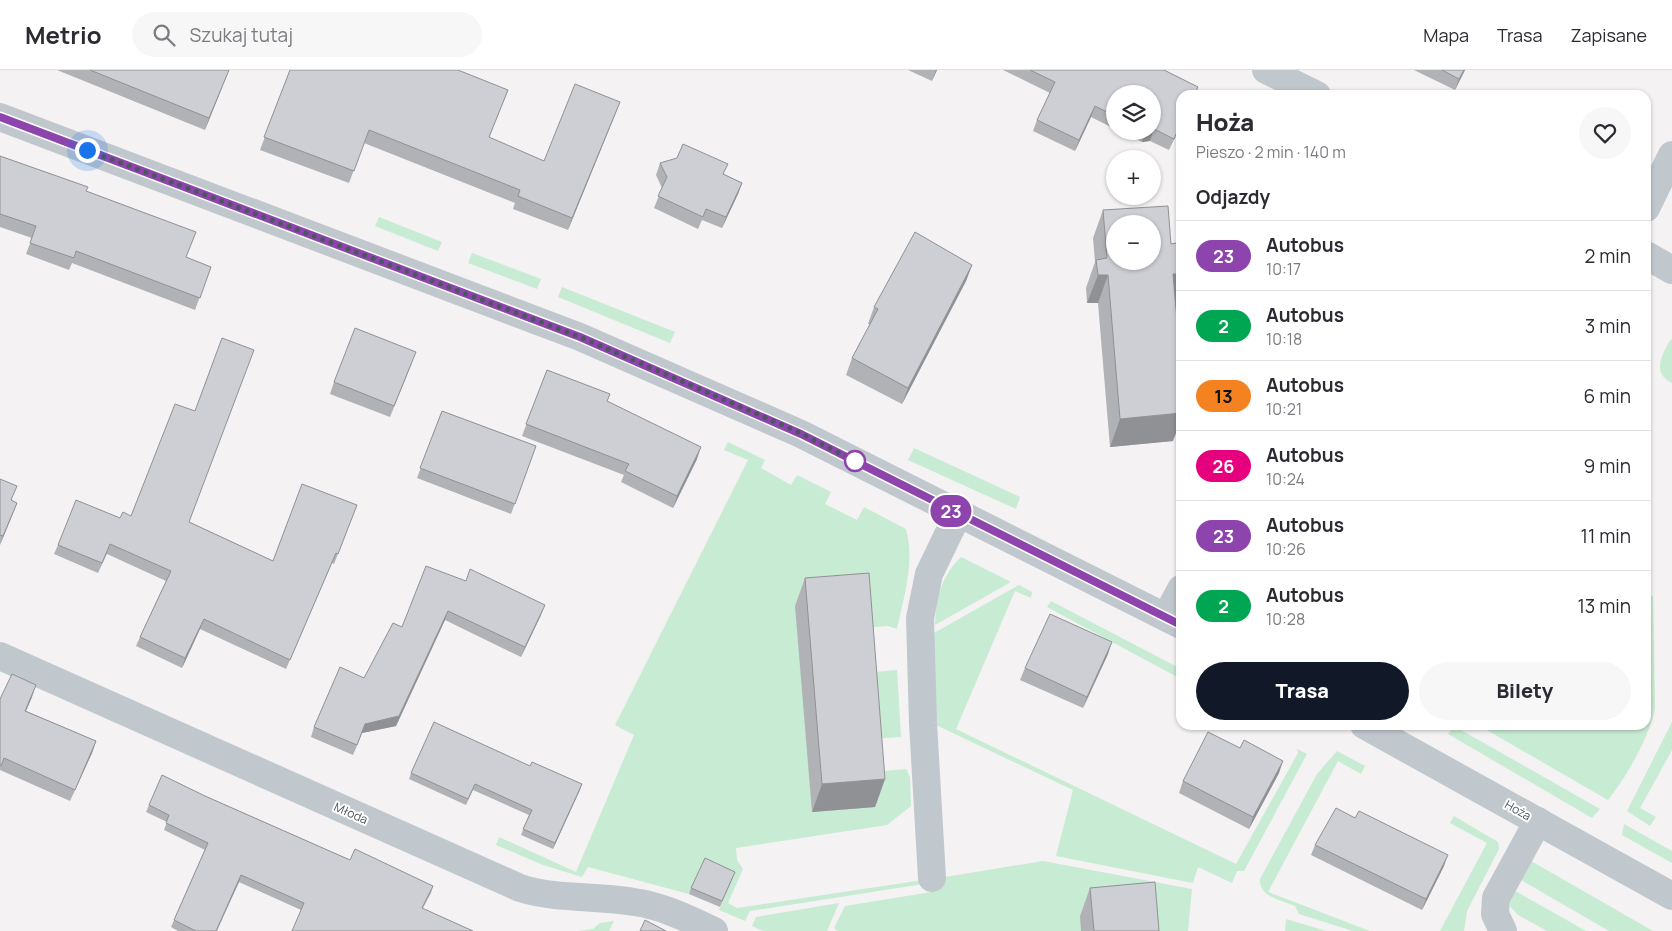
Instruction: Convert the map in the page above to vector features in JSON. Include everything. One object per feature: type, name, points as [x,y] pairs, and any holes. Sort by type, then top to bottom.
[{"type":"street","points":[[1273,81],[1301,90]]},
{"type":"street","points":[[0,117],[580,337],[801,434],[1174,621]]},
{"type":"street","points":[[1651,198],[1672,155]]},
{"type":"street","points":[[1651,258],[1672,270]]},
{"type":"street","points":[[932,878],[920,618],[929,574],[958,514]]},
{"type":"street","name":"Młoda","points":[[0,656],[520,888],[544,895],[641,903],[667,910],[714,931]]},
{"type":"street","name":"Hoża","points":[[1373,730],[1672,896]]},
{"type":"street","points":[[1503,931],[1495,914],[1496,898],[1538,822]]},
{"type":"green space","points":[[379,217],[442,242],[438,251],[375,226]]},
{"type":"green space","points":[[472,253],[541,279],[537,289],[468,263]]},
{"type":"green space","points":[[562,287],[675,332],[670,343],[558,297]]},
{"type":"green space","points":[[1671,339],[1672,383],[1666,379],[1660,369],[1664,351]]},
{"type":"green space","points":[[728,442],[765,460],[761,468],[791,485],[797,475],[831,492],[825,504],[857,520],[864,507],[906,529],[909,566],[897,629],[888,626],[860,628],[872,772],[906,769],[910,777],[911,806],[887,825],[736,848],[737,860],[743,869],[728,903],[737,908],[923,880],[923,884],[750,911],[745,921],[719,910],[733,878],[702,864],[689,894],[588,867],[582,877],[543,865],[496,845],[499,837],[576,872],[634,735],[615,725],[748,460],[724,450]]},
{"type":"green space","points":[[914,448],[1020,497],[1016,509],[908,460]]},
{"type":"green space","points":[[961,557],[1011,582],[935,625],[938,597],[944,580]]},
{"type":"green space","points":[[1019,585],[1032,592],[1031,598],[1015,591],[956,729],[1236,864],[1298,753],[1297,749],[1307,754],[1244,871],[1237,871],[1232,883],[1198,867],[1193,883],[1056,856],[1073,790],[936,725],[934,633]]},
{"type":"green space","points":[[1651,596],[1653,596],[1655,708],[1651,723]]},
{"type":"green space","points":[[1051,601],[1176,666],[1176,676],[1047,607]]},
{"type":"green space","points":[[897,670],[901,737],[870,739],[864,673]]},
{"type":"green space","points":[[1672,722],[1672,750],[1640,808],[1656,817],[1650,826],[1627,811]]},
{"type":"green space","points":[[1451,730],[1461,730],[1600,809],[1592,818],[1448,734]]},
{"type":"green space","points":[[1487,730],[1649,730],[1623,780],[1608,800]]},
{"type":"green space","points":[[1337,751],[1365,766],[1361,774],[1338,761],[1268,892],[1370,931],[1353,931],[1299,914],[1295,906],[1267,894],[1261,885],[1260,879],[1317,774]]},
{"type":"green space","points":[[1454,816],[1498,842],[1499,849],[1467,911],[1464,931],[1440,931],[1487,843],[1450,823]]},
{"type":"green space","points":[[1624,824],[1672,851],[1672,863],[1622,835]]},
{"type":"green space","points":[[1043,861],[1192,889],[1188,931],[837,931],[834,928],[845,906],[938,891],[939,878]]},
{"type":"green space","points":[[1531,861],[1653,931],[1609,931],[1516,877]]},
{"type":"green space","points":[[1510,888],[1586,931],[1547,931],[1518,915],[1510,906]]},
{"type":"green space","points":[[839,903],[827,931],[763,931],[752,926],[756,917]]},
{"type":"green space","points":[[1286,919],[1326,931],[1285,931]]},
{"type":"green space","points":[[614,921],[609,931],[580,931],[593,929],[600,923]]},
{"type":"building","points":[[90,70],[229,70],[209,118]]},
{"type":"building","points":[[290,70],[458,70],[508,90],[489,137],[544,161],[575,84],[620,102],[572,218],[518,196],[520,190],[369,130],[354,171],[264,137]]},
{"type":"building","points":[[1030,70],[1164,70],[1198,87],[1196,90],[1176,90],[1176,134],[1174,139],[1161,132],[1161,85],[1106,85],[1106,112],[1095,106],[1079,140],[1037,120],[1055,82]]},
{"type":"building","points":[[1442,70],[1464,70],[1459,79]]},
{"type":"building","points":[[683,144],[728,164],[723,174],[742,183],[726,217],[706,209],[703,217],[658,196],[667,177],[660,163],[677,158]]},
{"type":"building","points":[[0,156],[88,187],[86,191],[196,232],[186,257],[211,267],[200,298],[76,251],[74,258],[30,243],[36,226],[0,214]]},
{"type":"building","points":[[1168,206],[1171,244],[1176,243],[1176,274],[1173,274],[1176,308],[1176,413],[1120,419],[1108,275],[1098,275],[1096,260],[1106,258],[1106,270],[1161,270],[1161,215],[1106,215],[1106,246],[1103,210]]},
{"type":"building","points":[[915,232],[972,265],[908,388],[852,358],[878,309],[874,307]]},
{"type":"building","points":[[355,328],[416,352],[394,406],[334,382]]},
{"type":"building","points":[[222,338],[254,350],[189,522],[273,561],[302,484],[357,505],[338,554],[336,553],[290,660],[204,619],[185,658],[140,637],[171,571],[110,544],[102,563],[58,545],[76,500],[120,518],[123,512],[131,516],[175,404],[195,411]]},
{"type":"building","points":[[547,370],[610,394],[607,401],[701,447],[677,496],[625,471],[629,464],[526,424]]},
{"type":"building","points":[[442,411],[536,446],[515,504],[420,468]]},
{"type":"building","points":[[0,479],[17,486],[11,500],[17,503],[3,536],[0,535]]},
{"type":"building","points":[[426,566],[466,581],[470,569],[545,605],[525,647],[448,611],[399,716],[365,724],[357,745],[314,727],[340,667],[364,678],[393,623],[402,627]]},
{"type":"building","points":[[869,573],[885,779],[822,784],[805,578]]},
{"type":"building","points":[[1050,614],[1112,642],[1087,697],[1025,668]]},
{"type":"building","points":[[12,674],[36,685],[25,711],[96,741],[75,790],[4,758],[0,765],[0,699]]},
{"type":"building","points":[[434,722],[530,766],[532,762],[582,784],[555,843],[523,829],[532,810],[475,784],[468,799],[411,773]]},
{"type":"building","points":[[1208,732],[1240,748],[1244,740],[1283,761],[1253,817],[1183,781]]},
{"type":"building","points":[[162,775],[350,860],[355,849],[433,886],[422,908],[473,931],[292,931],[304,903],[241,875],[216,931],[196,931],[174,920],[208,843],[166,823],[169,815],[149,805]]},
{"type":"building","points":[[1336,808],[1355,818],[1359,811],[1448,855],[1426,899],[1315,845]]},
{"type":"building","points":[[705,858],[735,872],[722,901],[691,888]]},
{"type":"building","points":[[1155,882],[1159,931],[1094,931],[1090,888]]},
{"type":"building","points":[[645,920],[666,931],[640,931]]},
{"type":"bus line","name":"23","points":[[0,117],[580,337],[801,434],[1176,622]]},
{"type":"route","points":[[87,150],[580,337],[794,430],[855,461]]}]
